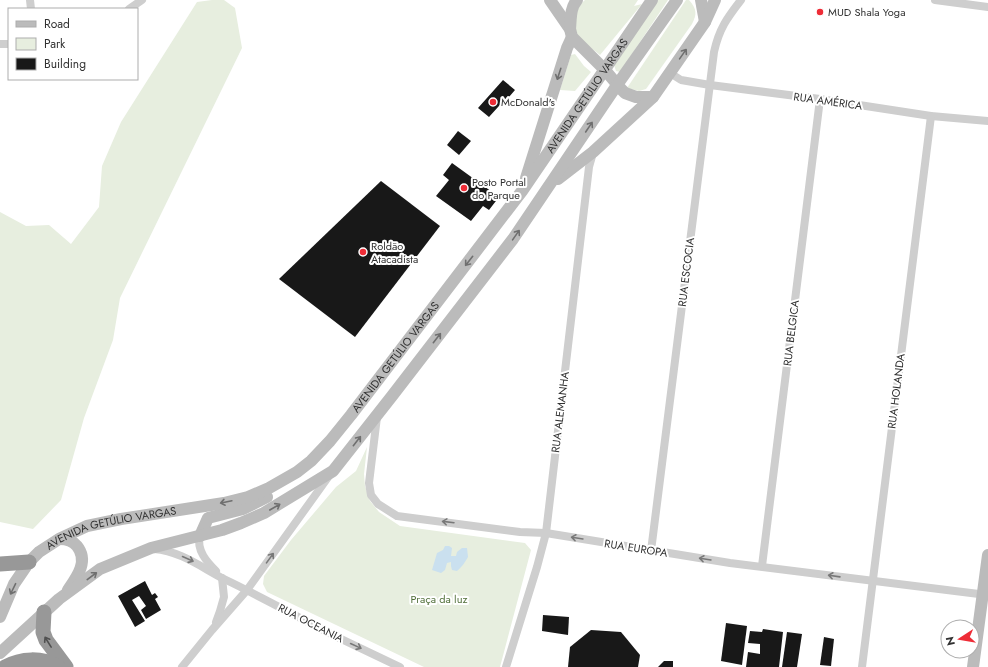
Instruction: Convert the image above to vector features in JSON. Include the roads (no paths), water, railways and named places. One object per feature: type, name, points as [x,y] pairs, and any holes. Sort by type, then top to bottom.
[{"type":"highway","points":[[0,564],[29,562]]},
{"type":"highway","points":[[44,612],[43,632],[46,640],[66,667]]},
{"type":"highway","points":[[5,667],[11,663],[31,660],[47,661],[58,667]]},
{"type":"main road","points":[[550,0],[571,33],[625,93],[636,97],[653,97]]},
{"type":"main road","points":[[522,191],[565,55],[571,33],[571,15],[577,0]]},
{"type":"main road","name":"AVENIDA GETÚLIO VARGAS","points":[[0,617],[14,584],[29,562],[39,552],[60,539],[87,526],[121,519],[224,503],[248,497],[269,488],[297,472],[311,461],[351,415],[522,191],[652,0]]},
{"type":"main road","name":"AVENIDA GETÚLIO VARGAS","points":[[0,653],[44,612],[100,569],[150,548],[222,530],[264,513],[333,471],[513,239],[617,85],[677,0]]},
{"type":"main road","points":[[701,0],[705,22]]},
{"type":"main road","points":[[547,189],[593,152],[653,97],[705,22],[715,0]]},
{"type":"main road","points":[[200,536],[208,518],[243,509],[284,489],[297,472]]},
{"type":"main road","points":[[60,539],[76,544],[83,557],[82,565],[66,595]]},
{"type":"main road","points":[[973,667],[986,595],[988,554]]},
{"type":"street","points":[[131,8],[142,0]]},
{"type":"street","name":"RUA ESCOCIA","points":[[651,551],[714,52],[717,39],[726,18],[741,0]]},
{"type":"street","points":[[935,0],[988,7]]},
{"type":"street","name":"RUA AMÉRICA","points":[[670,74],[681,80],[710,85],[820,99],[931,116],[988,121]]},
{"type":"street","name":"RUA BELGICA","points":[[762,566],[820,99]]},
{"type":"street","name":"RUA HOLANDA","points":[[862,667],[931,116]]},
{"type":"street","name":"RUA ALEMANHA","points":[[506,667],[546,533],[589,166],[593,152]]},
{"type":"street","name":"RUA EUROPA","points":[[377,415],[369,483],[371,495],[378,504],[397,516],[520,532],[546,533],[730,563],[986,595]]},
{"type":"street","name":"AVENIDA GETÚLIO VARGAS","points":[[182,667],[247,590],[333,471]]},
{"type":"street","name":"RUA OCEANIA","points":[[200,536],[201,551],[207,561],[222,578]]},
{"type":"street","name":"RUA OCEANIA","points":[[150,548],[180,556],[198,564],[222,578],[337,637],[400,667]]},
{"type":"street","points":[[212,630],[224,597],[222,578]]},
{"type":"water","points":[[445,546],[452,548],[451,556],[456,556],[457,552],[462,548],[467,548],[468,557],[457,571],[452,570],[451,562],[447,563],[445,570],[441,573],[432,570],[437,553],[443,550]]},
{"type":"place","name":"MUD Shala Yoga","points":[[820,12]]},
{"type":"place","name":"McDonald's","points":[[493,102]]},
{"type":"place","name":"Posto Portal do Parque","points":[[464,188]]},
{"type":"place","name":"Roldão Atacadista","points":[[363,252]]},
{"type":"park label","name":"Praça da luz","points":[[439,599]]}]
